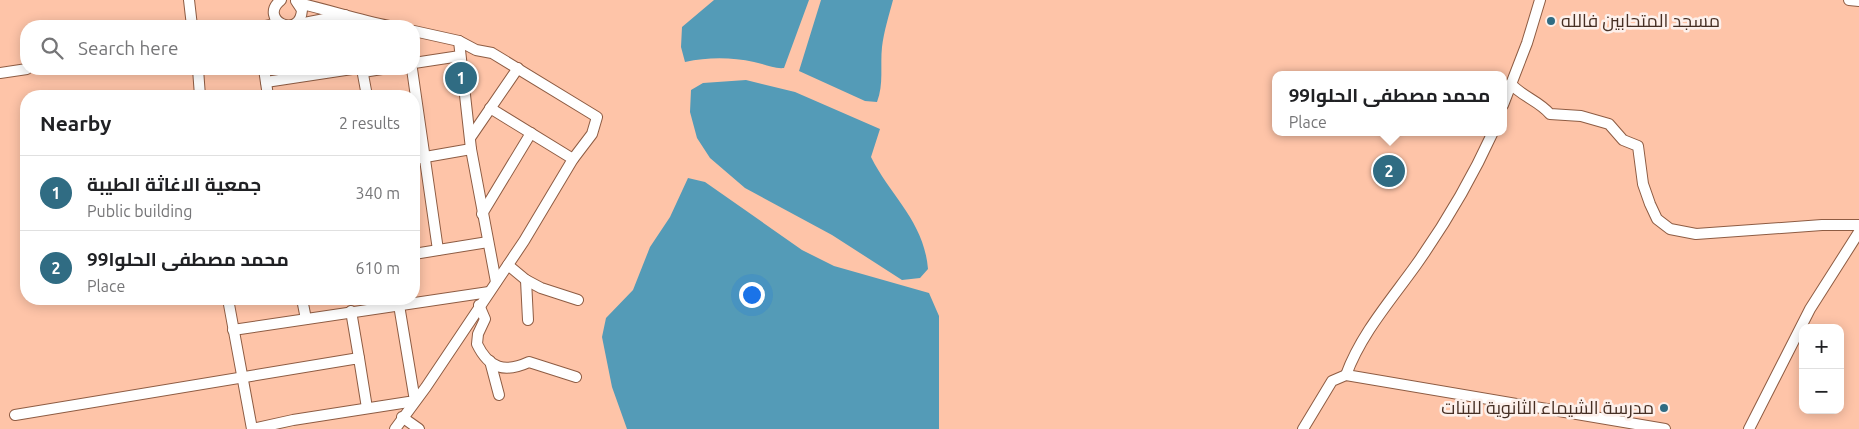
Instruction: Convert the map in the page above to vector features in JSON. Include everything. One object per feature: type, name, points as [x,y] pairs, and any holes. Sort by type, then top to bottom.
[{"type":"street","points":[[189,0],[191,20]]},
{"type":"street","points":[[1507,94],[1527,42],[1540,0]]},
{"type":"street","points":[[1849,0],[1859,1]]},
{"type":"street","points":[[278,1],[274,12],[278,20]]},
{"type":"street","points":[[296,1],[345,16],[351,20]]},
{"type":"street","points":[[296,1],[302,15],[298,20]]},
{"type":"street","points":[[320,20],[345,16]]},
{"type":"street","points":[[395,429],[508,265],[573,159],[592,134],[597,117],[492,53],[476,50],[459,41],[420,32]]},
{"type":"street","points":[[459,41],[470,144],[496,282]]},
{"type":"street","points":[[420,62],[460,56]]},
{"type":"street","points":[[420,158],[470,144],[490,108],[518,68]]},
{"type":"street","points":[[0,73],[20,70]]},
{"type":"street","points":[[198,75],[200,90]]},
{"type":"street","points":[[265,75],[267,90]]},
{"type":"street","points":[[266,82],[312,75]]},
{"type":"street","points":[[363,75],[365,90]]},
{"type":"street","points":[[413,75],[415,90]]},
{"type":"street","points":[[1511,84],[1521,95],[1543,106],[1550,114],[1581,116],[1609,124],[1623,140],[1638,146],[1643,184],[1650,204],[1657,219],[1670,229],[1696,234],[1822,225],[1859,225]]},
{"type":"street","points":[[490,108],[573,159]]},
{"type":"street","points":[[420,119],[438,250]]},
{"type":"street","points":[[482,214],[531,133]]},
{"type":"street","points":[[1346,375],[1355,351],[1429,247],[1491,136]]},
{"type":"street","points":[[1749,429],[1824,286],[1859,232]]},
{"type":"street","points":[[420,253],[488,242]]},
{"type":"street","points":[[508,265],[526,280],[541,288],[578,300]]},
{"type":"street","points":[[526,280],[528,320]]},
{"type":"street","points":[[420,300],[489,292]]},
{"type":"street","points":[[229,305],[252,429],[415,401]]},
{"type":"street","points":[[303,305],[306,319]]},
{"type":"street","points":[[233,330],[385,305]]},
{"type":"street","points":[[399,305],[415,401]]},
{"type":"street","points":[[479,305],[485,319],[478,334],[477,344],[490,361],[500,369],[514,369],[530,362],[576,377]]},
{"type":"street","points":[[351,312],[367,408]]},
{"type":"street","points":[[14,415],[359,358]]},
{"type":"street","points":[[490,361],[500,396]]},
{"type":"street","points":[[1303,429],[1332,381],[1346,375],[1665,429]]},
{"type":"street","points":[[402,417],[419,429]]},
{"type":"water","points":[[714,0],[809,0],[784,68],[728,58],[711,58],[685,62],[681,47],[682,27]]},
{"type":"water","points":[[821,0],[893,0],[883,41],[881,82],[877,102],[865,101],[799,71]]},
{"type":"water","points":[[746,80],[795,92],[880,129],[871,157],[906,210],[920,237],[928,269],[920,278],[902,280],[832,235],[745,188],[710,158],[697,138],[690,112],[691,90],[703,83]]},
{"type":"water","points":[[688,178],[705,182],[802,250],[834,266],[929,293],[939,316],[939,429],[627,429],[612,387],[602,337],[606,318],[633,290],[650,247],[670,217]]},
{"type":"place","name":"مسجد المتحابين فالله","points":[[1551,21]]},
{"type":"place","name":"جمعية الاغاثة الطيبة","points":[[461,78]]},
{"type":"place","name":"محمد مصطفى الحلوا99","points":[[1389,171]]},
{"type":"place","name":"مدرسة الشيماء الثانوية للبنات","points":[[1664,408]]}]
